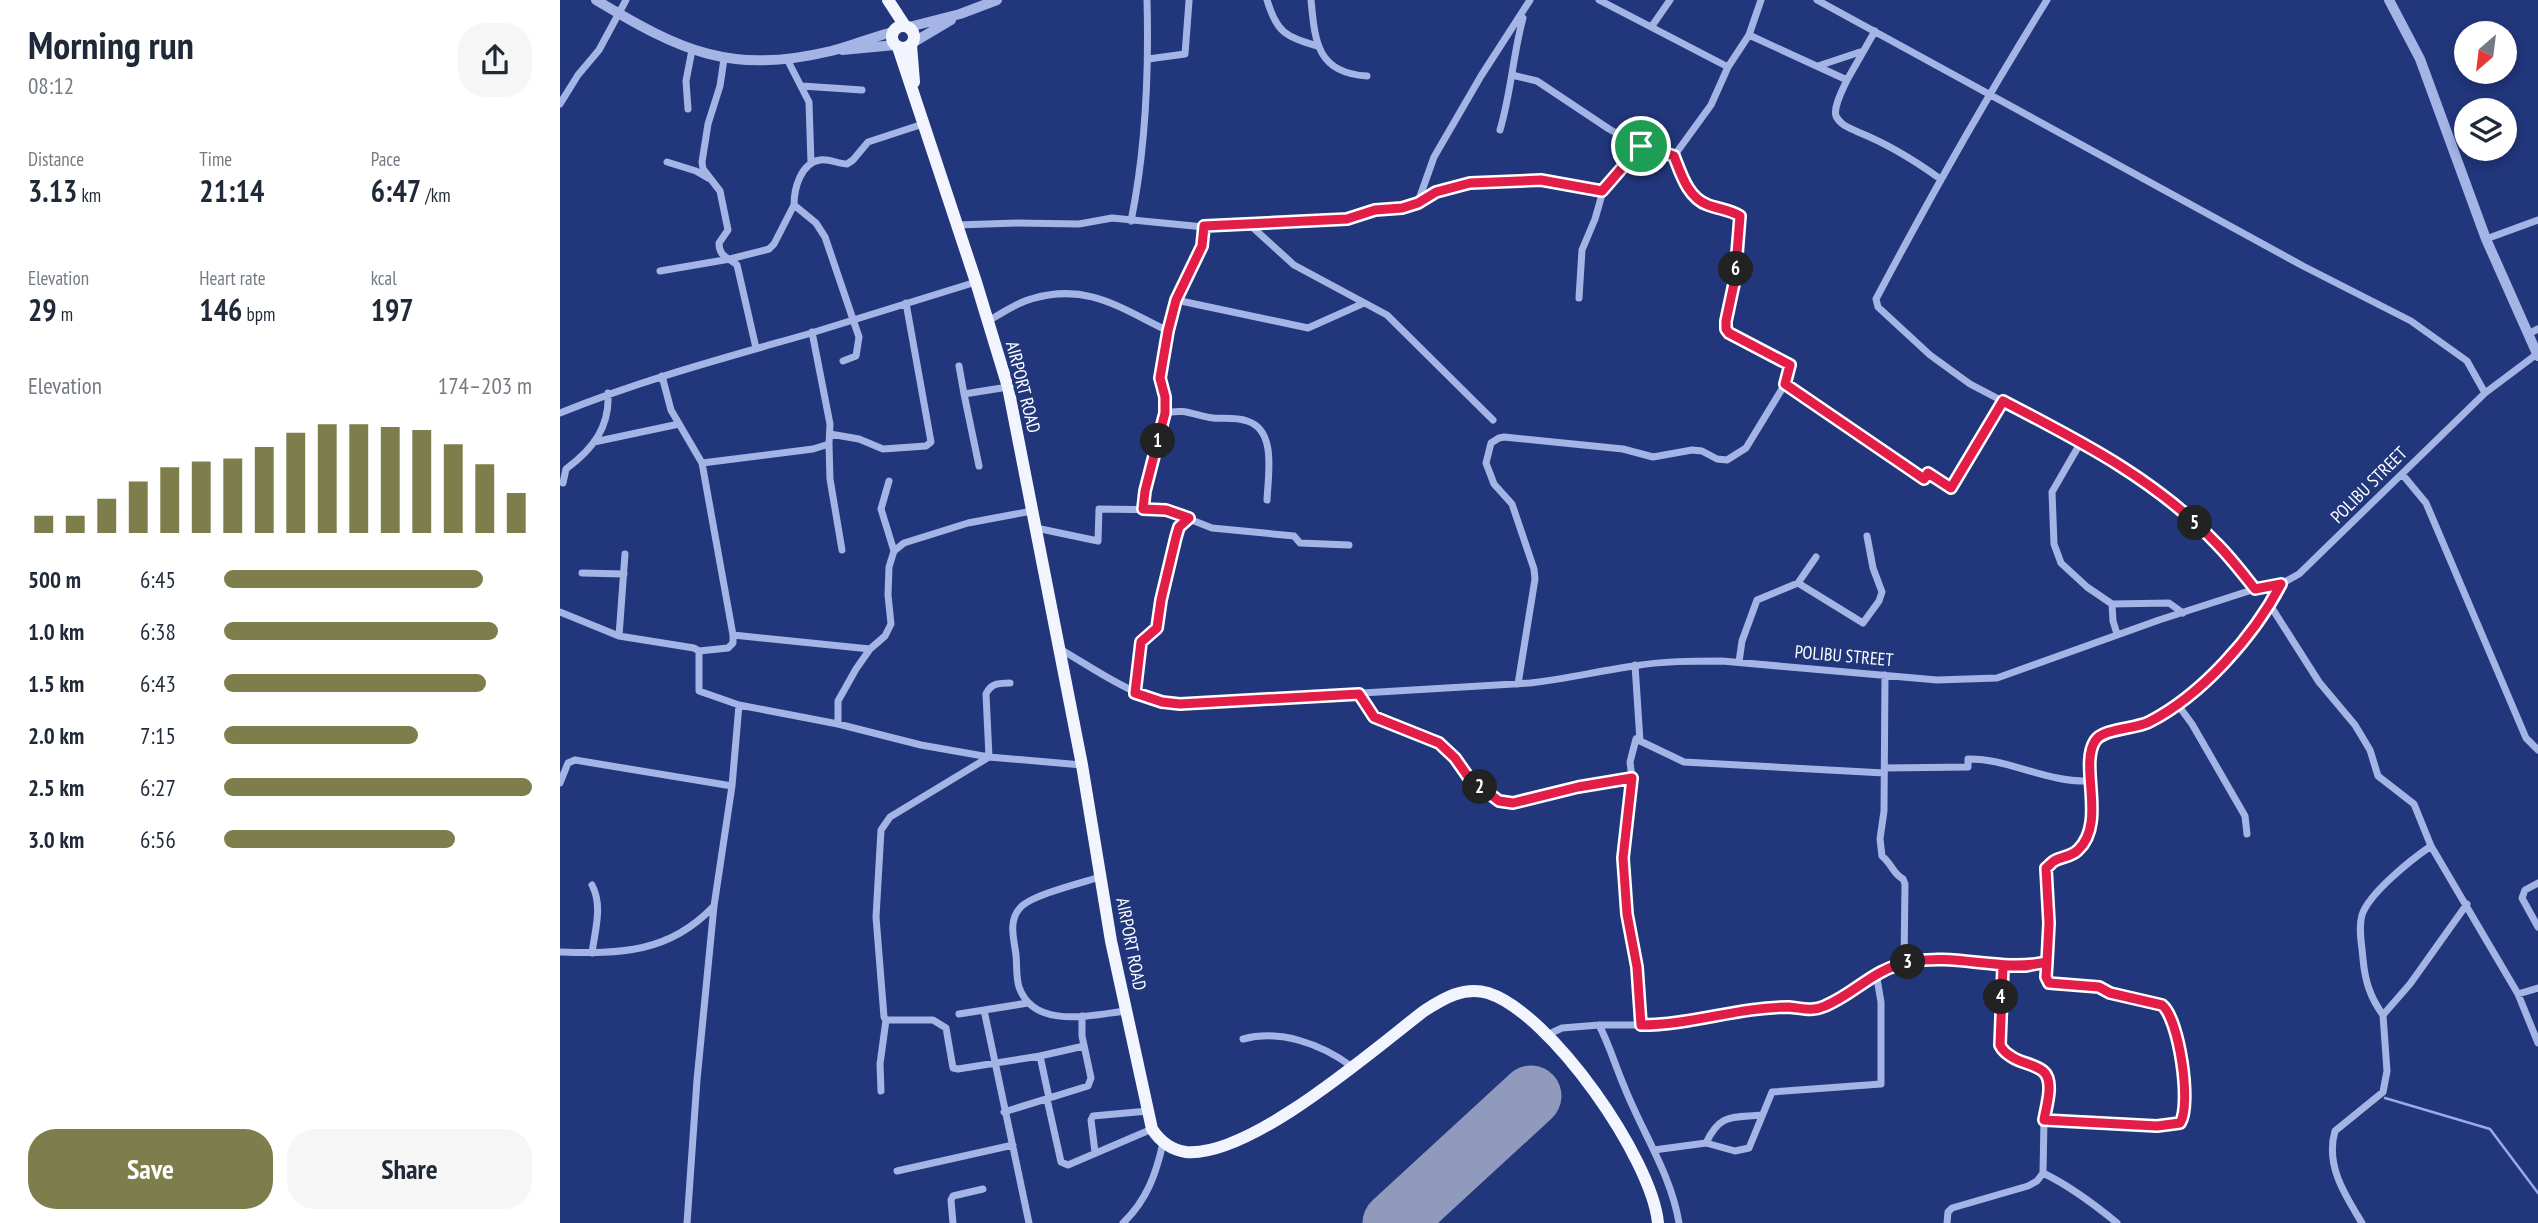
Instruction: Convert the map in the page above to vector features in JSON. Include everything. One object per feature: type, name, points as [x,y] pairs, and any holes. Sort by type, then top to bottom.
[{"type":"highway","points":[[885,0],[901,28],[914,33],[905,45],[892,39],[901,28]]},
{"type":"highway","name":"AIRPORT ROAD","points":[[905,45],[914,100],[976,282],[1008,387],[1082,765],[1126,1011],[1152,1129],[1163,1143]]},
{"type":"highway","points":[[1163,1143],[1180,1151],[1198,1152],[1250,1134],[1285,1116],[1446,997],[1467,990],[1488,993],[1508,1003],[1547,1035],[1589,1086],[1622,1133],[1646,1178],[1658,1223]]},
{"type":"street","points":[[596,0],[692,50],[724,58],[763,61],[905,45],[960,14]]},
{"type":"street","points":[[560,104],[578,75],[599,50],[626,0]]},
{"type":"street","points":[[834,51],[901,28],[960,14],[997,0]]},
{"type":"street","points":[[1131,220],[1142,171],[1148,59],[1147,0]]},
{"type":"street","points":[[1267,0],[1273,20],[1289,37],[1317,46]]},
{"type":"street","points":[[1311,0],[1317,46],[1329,63],[1346,75],[1367,76]]},
{"type":"street","points":[[1418,203],[1434,156],[1480,76],[1530,0]]},
{"type":"street","points":[[1599,0],[1728,67]]},
{"type":"street","points":[[1652,26],[1670,0]]},
{"type":"street","points":[[1674,156],[1711,105],[1728,67],[1749,35],[1760,0]]},
{"type":"street","points":[[1817,0],[2303,267],[2412,321],[2467,361],[2485,393]]},
{"type":"street","points":[[2047,0],[1939,178],[1876,299],[1878,307],[1950,371],[2081,442],[2165,496],[2217,543],[2255,589]]},
{"type":"street","points":[[2389,0],[2420,59],[2486,239],[2533,332],[2537,355]]},
{"type":"street","points":[[1148,59],[1185,54],[1189,1]]},
{"type":"street","points":[[1500,130],[1524,10]]},
{"type":"street","points":[[1875,31],[1847,80],[1835,112],[1838,119],[1846,127],[1881,141],[1915,160],[1939,178]]},
{"type":"street","points":[[1749,35],[1847,80]]},
{"type":"street","points":[[688,110],[686,80],[692,50]]},
{"type":"street","points":[[1818,66],[1861,52]]},
{"type":"street","points":[[711,181],[702,162],[724,58]]},
{"type":"street","points":[[787,59],[809,102],[811,163]]},
{"type":"street","points":[[1512,75],[1538,82],[1609,130],[1641,146],[1674,156]]},
{"type":"street","points":[[802,86],[862,90]]},
{"type":"street","points":[[660,271],[769,249],[794,205],[796,183],[811,163],[822,159],[847,164],[868,142],[923,124]]},
{"type":"street","points":[[1579,298],[1582,250],[1595,219],[1602,191],[1641,146]]},
{"type":"street","points":[[1518,684],[1534,590],[1534,569],[1512,504],[1494,484],[1486,463],[1491,443],[1504,437],[1623,449],[1653,457],[1692,450],[1702,451],[1717,460],[1727,460],[1746,448],[1785,384],[1790,365],[1734,337],[1726,329],[1735,279],[1740,216],[1696,199],[1683,179],[1674,156]]},
{"type":"street","points":[[667,162],[696,171],[720,191],[728,226],[727,234],[719,243],[720,251],[737,265],[756,348]]},
{"type":"street","points":[[957,225],[1017,222],[1079,224],[1112,218],[1204,226],[1251,226],[1347,219],[1375,210],[1402,208],[1418,203],[1436,192],[1470,183],[1541,180],[1602,191]]},
{"type":"street","points":[[794,205],[816,223],[825,237],[859,337],[856,356],[843,361]]},
{"type":"street","points":[[2486,239],[2538,220]]},
{"type":"street","points":[[1143,509],[1165,413],[1165,397],[1160,378],[1168,331],[1176,300],[1202,246],[1204,226]]},
{"type":"street","points":[[1251,226],[1294,265],[1387,315],[1493,420]]},
{"type":"street","points":[[560,413],[662,376],[976,282]]},
{"type":"street","points":[[988,321],[1030,299],[1070,293],[1096,296],[1168,331]]},
{"type":"street","points":[[1176,300],[1308,328],[1364,303]]},
{"type":"street","points":[[830,434],[859,439],[883,449],[926,446],[931,442],[906,303]]},
{"type":"street","points":[[812,332],[830,424],[830,479],[842,550]]},
{"type":"street","name":"POLIBU STREET","points":[[1059,648],[1135,693],[1162,702],[1180,704],[1518,684],[1584,676],[1634,665],[1696,661],[1739,662],[1937,680],[1997,678],[2183,612],[2255,589],[2281,584],[2299,574],[2485,393],[2537,355]]},
{"type":"street","points":[[958,366],[979,466]]},
{"type":"street","points":[[560,612],[619,636],[683,645],[699,651],[728,648],[733,643],[702,463],[671,410],[662,376]]},
{"type":"street","points":[[1785,384],[1924,479],[1928,473],[1951,488],[2003,401]]},
{"type":"street","points":[[964,394],[1008,387]]},
{"type":"street","points":[[564,483],[566,469],[580,459],[594,442],[607,419],[608,394]]},
{"type":"street","points":[[1165,413],[1182,410],[1206,417],[1240,419],[1259,427],[1266,438],[1267,500]]},
{"type":"street","points":[[594,442],[679,424]]},
{"type":"street","points":[[2081,442],[2052,492],[2054,544],[2061,563],[2087,587],[2112,604],[2169,603],[2183,612]]},
{"type":"street","points":[[702,463],[813,449],[829,444]]},
{"type":"street","points":[[2402,474],[2426,503],[2526,738],[2538,750]]},
{"type":"street","points":[[889,481],[881,509],[894,551]]},
{"type":"street","points":[[1036,528],[1098,541],[1099,509],[1166,510],[1212,528],[1294,536],[1300,543],[1349,545]]},
{"type":"street","points":[[838,724],[838,701],[870,649],[885,636],[891,624],[889,567],[894,551],[904,543],[968,523],[1032,510]]},
{"type":"street","points":[[1135,693],[1141,642],[1157,628],[1176,537],[1179,527],[1189,518]]},
{"type":"street","points":[[1798,583],[1863,623],[1880,601],[1882,592],[1873,568],[1867,536]]},
{"type":"street","points":[[619,636],[625,554]]},
{"type":"street","points":[[1739,662],[1742,640],[1757,600],[1798,583],[1816,557]]},
{"type":"street","points":[[582,573],[624,574]]},
{"type":"street","points":[[2044,1120],[2157,1126],[2180,1123],[2184,1113],[2185,1090],[2177,1041],[2168,1010],[2162,1005],[2110,993],[2099,987],[2049,983],[2046,977],[2049,923],[2046,868],[2056,860],[2067,858],[2086,841],[2092,820],[2092,750],[2095,739],[2105,733],[2147,724],[2178,705],[2226,660],[2270,605],[2281,584]]},
{"type":"street","points":[[2112,604],[2117,634]]},
{"type":"street","points":[[2270,605],[2319,682],[2355,726],[2370,750],[2378,776],[2414,804],[2431,846],[2518,994],[2538,1043]]},
{"type":"street","points":[[733,635],[870,649]]},
{"type":"street","points":[[699,651],[699,691],[739,705],[989,757],[1082,765]]},
{"type":"street","points":[[1634,665],[1640,741],[1636,739]]},
{"type":"street","points":[[1885,675],[1884,811],[1880,839],[1882,856],[1905,884],[1904,963]]},
{"type":"street","points":[[989,757],[986,694],[989,688],[997,683],[1010,683]]},
{"type":"street","points":[[1359,694],[1374,717],[1439,743],[1455,758],[1469,778],[1499,801],[1513,803],[1578,787],[1632,778]]},
{"type":"street","points":[[687,1223],[696,1080],[713,906],[732,786],[739,705]]},
{"type":"street","points":[[2178,705],[2192,724],[2245,816],[2247,834]]},
{"type":"street","points":[[1636,739],[1684,762],[1884,770],[1968,767],[1968,759],[1982,758],[2052,778],[2073,782],[2091,781]]},
{"type":"street","points":[[1636,739],[1630,762],[1632,778],[1623,858],[1627,914],[1637,967],[1641,1025]]},
{"type":"street","points":[[881,1091],[880,1064],[886,1020],[877,917],[881,830],[890,817],[989,757]]},
{"type":"street","points":[[560,783],[562,769],[575,760],[732,786]]},
{"type":"street","points":[[2362,1223],[2334,1171],[2333,1138],[2338,1128],[2382,1091],[2387,1071],[2383,1015],[2374,1003],[2366,982],[2360,930],[2363,913],[2401,866],[2431,846]]},
{"type":"street","points":[[1100,877],[1030,900],[1018,909],[1013,919],[1013,933],[1019,987],[1028,1003],[1046,1014],[1082,1016],[1126,1011]]},
{"type":"street","points":[[2538,883],[2525,890],[2522,898],[2538,927]]},
{"type":"street","points":[[592,885],[597,895],[598,909],[592,953]]},
{"type":"street","points":[[2383,1015],[2410,984],[2467,904]]},
{"type":"street","points":[[560,952],[592,953],[638,949],[666,941],[696,925],[713,906]]},
{"type":"street","points":[[1547,1035],[1562,1028],[1664,1025],[1754,1008],[1792,1007],[1810,1011],[1825,1006],[1875,973],[1929,958],[2003,966],[2047,962]]},
{"type":"street","points":[[1947,1223],[1948,1213],[1952,1208],[2028,1186],[2037,1181],[2043,1173],[2044,1120],[2049,1090],[2047,1076],[2043,1071],[2021,1063],[2003,1051],[2000,1045],[2003,966]]},
{"type":"street","points":[[1654,1150],[1706,1143],[1735,1151],[1749,1148],[1772,1092],[1881,1084],[1881,1002],[1875,973]]},
{"type":"street","points":[[2518,994],[2538,988]]},
{"type":"street","points":[[959,1014],[1028,1003]]},
{"type":"street","points":[[984,1010],[1029,1223]]},
{"type":"street","points":[[1004,1112],[1088,1086],[1091,1078],[1084,1046],[1082,1016]]},
{"type":"street","points":[[886,1020],[933,1020],[946,1028],[953,1068],[963,1069],[1041,1056],[1084,1046]]},
{"type":"street","points":[[1599,1025],[1624,1087],[1675,1197],[1679,1223]]},
{"type":"street","points":[[1243,1039],[1262,1034],[1290,1038],[1333,1052],[1351,1066]]},
{"type":"street","points":[[1041,1056],[1061,1162],[1068,1165],[1152,1129]]},
{"type":"street","points":[[1095,1152],[1091,1120],[1093,1116],[1148,1111]]},
{"type":"street","points":[[1706,1143],[1713,1127],[1728,1118],[1762,1115]]},
{"type":"street","points":[[1123,1223],[1139,1207],[1155,1178],[1163,1143]]},
{"type":"street","points":[[897,1171],[1013,1146]]},
{"type":"street","points":[[2043,1173],[2097,1206],[2117,1223]]},
{"type":"street","points":[[953,1223],[953,1196],[983,1189]]},
{"type":"waterway","points":[[2385,1098],[2490,1129],[2538,1193]]},
{"type":"runway","points":[[1393,1223],[1531,1096]]},
{"type":"route","points":[[1641,146],[1602,191],[1541,180],[1470,183],[1436,192],[1418,203],[1402,208],[1375,210],[1347,219],[1251,226],[1204,226],[1202,246],[1176,300],[1168,331],[1160,378],[1165,397],[1165,413],[1143,509],[1166,510],[1189,518],[1179,527],[1176,537],[1157,628],[1141,642],[1135,693],[1162,702],[1180,704],[1359,694],[1374,717],[1439,743],[1455,758],[1469,778],[1499,801],[1513,803],[1578,787],[1632,778],[1623,858],[1627,914],[1637,967],[1641,1025],[1664,1025],[1754,1008],[1792,1007],[1810,1011],[1825,1006],[1875,973],[1929,958],[2003,966],[2047,962],[2046,977],[2049,983],[2099,987],[2110,993],[2162,1005],[2168,1010],[2177,1041],[2185,1090],[2184,1113],[2180,1123],[2157,1126],[2044,1120],[2049,1090],[2047,1076],[2043,1071],[2021,1063],[2003,1051],[2000,1045],[2003,966],[2025,966],[2047,962],[2049,923],[2046,868],[2056,860],[2067,858],[2086,841],[2092,820],[2091,769],[2095,739],[2105,733],[2147,724],[2178,705],[2226,660],[2270,605],[2281,584],[2255,589],[2217,543],[2165,496],[2069,435],[2003,401],[1951,488],[1928,473],[1924,479],[1856,433],[1785,384],[1790,365],[1734,337],[1726,329],[1735,279],[1740,216],[1696,199],[1683,179],[1674,156],[1641,146]]}]
